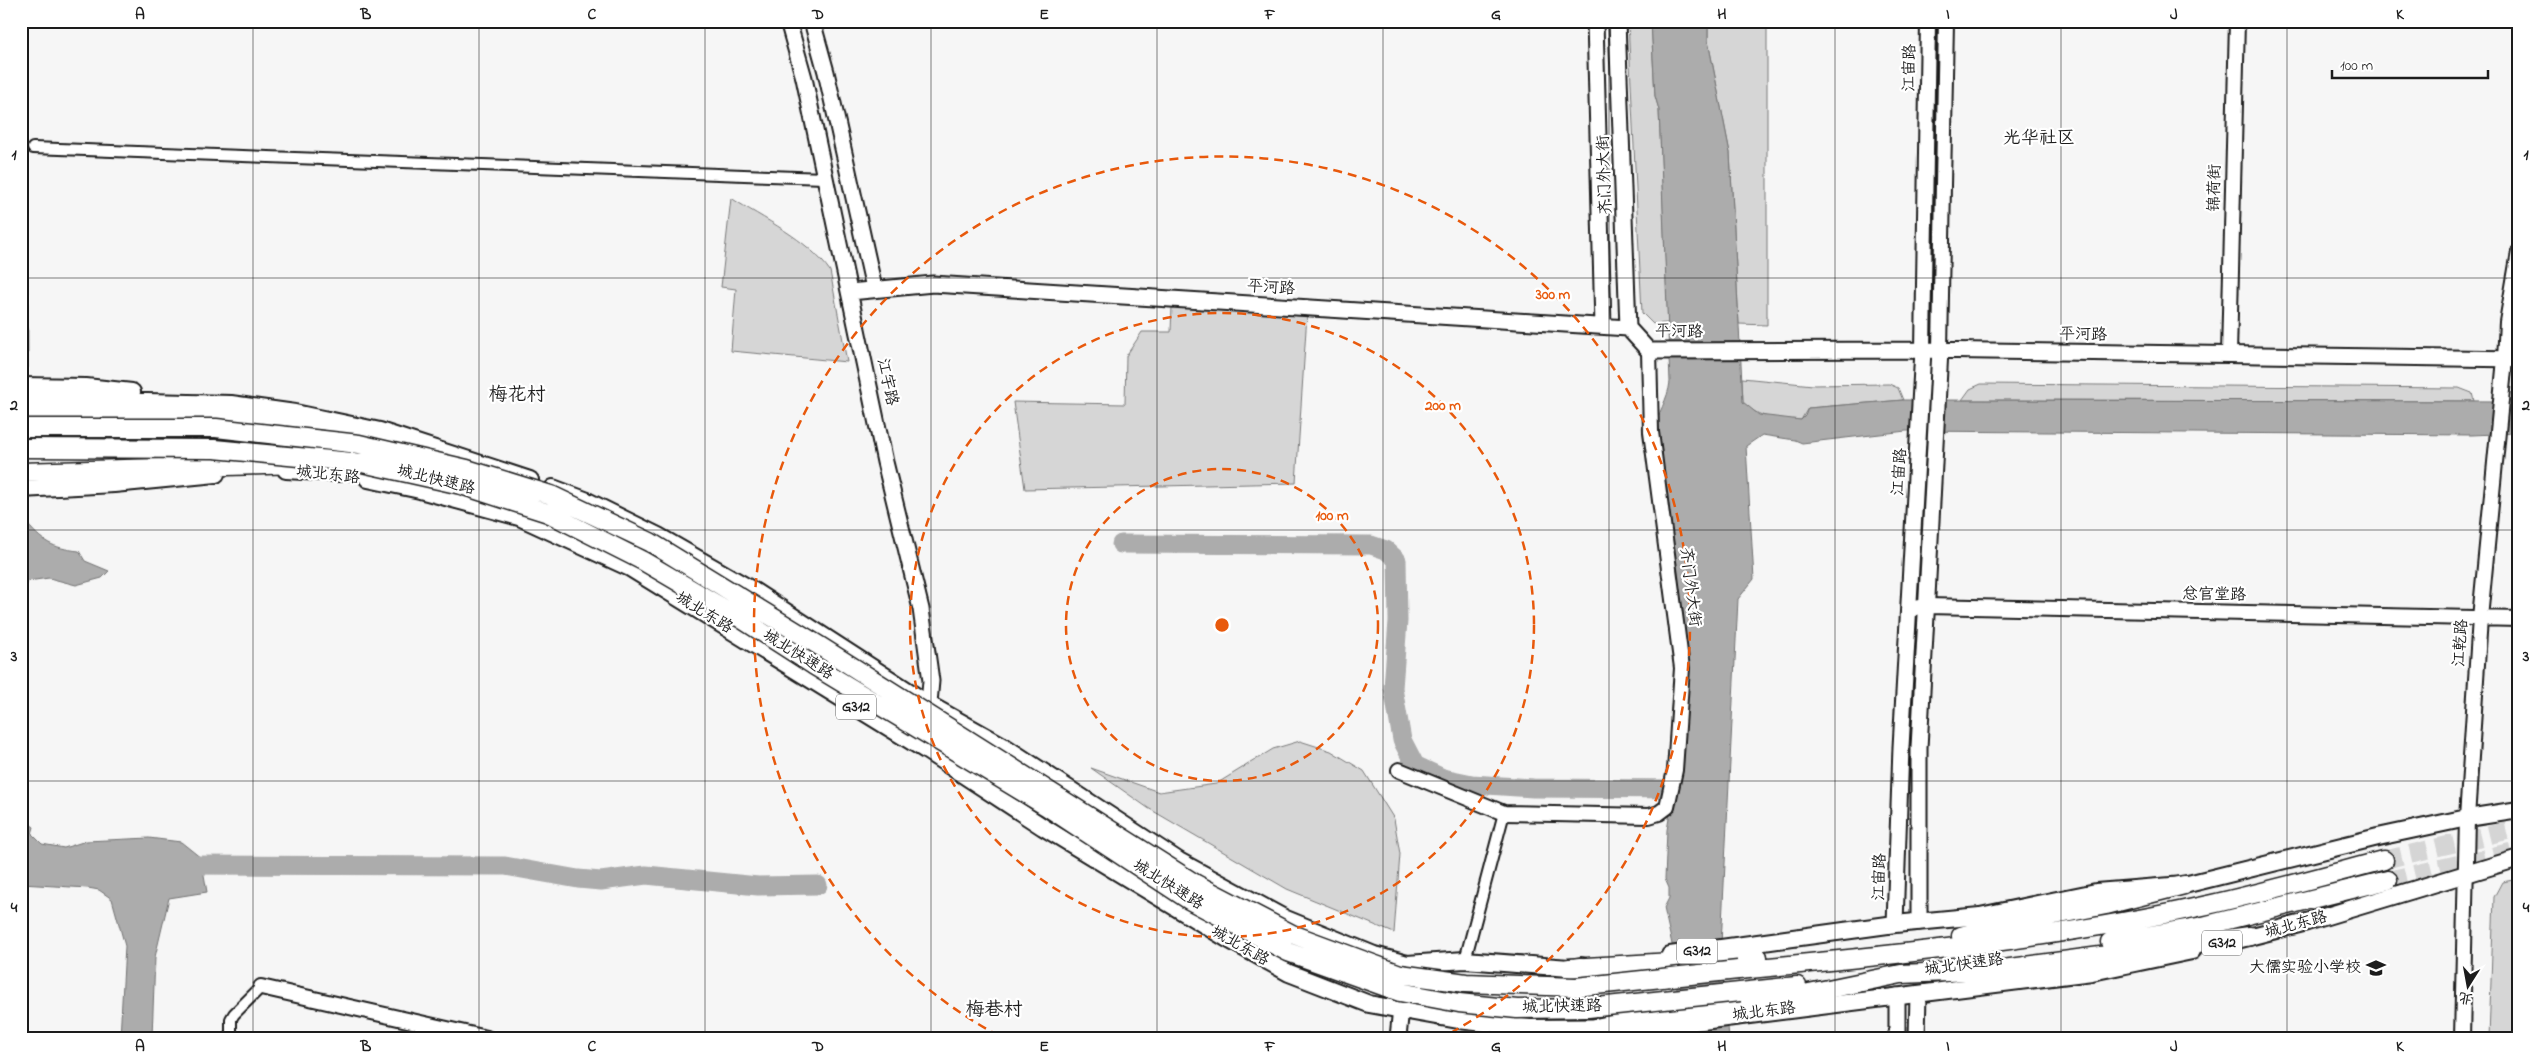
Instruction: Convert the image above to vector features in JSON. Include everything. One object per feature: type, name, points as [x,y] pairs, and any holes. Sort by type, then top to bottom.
[{"type":"highway","points":[[21,409],[223,414],[359,434],[464,477]]},
{"type":"highway","name":"城北快速路","points":[[21,428],[216,428],[359,444],[464,477],[548,513],[643,561],[1046,806],[1189,900],[1288,952],[1400,992],[1459,1003],[1517,1009],[1588,1008],[1901,974],[2074,949],[2203,926],[2388,880]]},
{"type":"highway","name":"城北快速路","points":[[21,448],[214,449],[362,463],[464,477],[551,495],[650,542],[818,645],[1196,884],[1292,934],[1400,974],[1466,983],[1576,987],[1901,954],[2071,930],[2211,904],[2384,860]]},
{"type":"highway","points":[[23,480],[291,463],[464,477]]},
{"type":"highway","points":[[1569,968],[1784,955],[1901,954],[1998,926],[2106,905],[2184,885]]},
{"type":"highway","points":[[1596,1028],[1663,1014],[1770,1001],[1901,974],[1995,970],[2250,936]]},
{"type":"main road","name":"江宇路","points":[[788,21],[804,78],[885,462],[921,609],[931,681],[928,704],[927,751]]},
{"type":"main road","points":[[812,21],[826,72],[874,288]]},
{"type":"main road","name":"齐门外大街","points":[[1595,21],[1603,326]]},
{"type":"main road","name":"齐门外大街","points":[[1617,21],[1628,328]]},
{"type":"main road","name":"平河路","points":[[850,292],[874,288],[932,284],[1603,326],[1628,328],[1649,351],[1940,350],[2512,359]]},
{"type":"main road","name":"江宙路","points":[[1896,924],[1909,609],[1920,435],[1923,350]]},
{"type":"main road","points":[[1919,922],[1919,748],[1937,436],[1940,350]]},
{"type":"main road","points":[[21,386],[86,387],[231,404]]},
{"type":"main road","name":"G312","points":[[21,399],[231,404],[295,413],[380,432],[524,477],[585,500],[658,536],[752,590],[928,704],[1004,747],[1179,861],[1286,920],[1374,955],[1407,964],[1465,960],[1569,968],[1896,924],[1980,916],[2096,892],[2184,885],[2378,837],[2467,818],[2519,810]]},
{"type":"main road","name":"城北东路","points":[[23,480],[258,469],[336,472],[420,490],[519,517],[630,568],[927,751],[1043,828],[1288,974],[1369,1004],[1458,1020],[1530,1028],[1655,1028],[1736,1015],[2092,972],[2307,922],[2467,876],[2519,858]]},
{"type":"main road","points":[[1398,1038],[1407,964]]},
{"type":"main road","points":[[1917,1038],[1918,994]]},
{"type":"main road","points":[[1897,996],[1897,1038]]},
{"type":"street","name":"江宙路","points":[[1923,350],[1928,21]]},
{"type":"street","points":[[1940,350],[1946,21]]},
{"type":"street","name":"锦荷街","points":[[2228,355],[2237,21]]},
{"type":"street","points":[[32,148],[824,178]]},
{"type":"street","name":"江乾路","points":[[2462,1038],[2467,818],[2480,618],[2502,392],[2512,359],[2507,322],[2519,252]]},
{"type":"street","name":"齐门外大街","points":[[1504,813],[1649,816],[1659,813],[1666,807],[1675,770],[1682,668],[1651,432],[1649,351]]},
{"type":"street","name":"总官堂路","points":[[1909,609],[1927,606],[2519,619]]},
{"type":"street","points":[[1399,770],[1504,813],[1465,960]]},
{"type":"street","points":[[231,1038],[231,1018],[261,987],[487,1038]]},
{"type":"shaded area","points":[[1628,21],[1651,21],[1655,96],[1659,109],[1668,323],[1653,324],[1642,313]]},
{"type":"shaded area","points":[[1651,21],[1708,21],[1708,41],[1730,153],[1743,402],[1759,415],[1801,420],[1808,408],[1903,400],[2519,401],[2519,433],[2472,435],[1906,431],[1802,443],[1795,440],[1762,435],[1746,446],[1754,579],[1738,599],[1721,945],[1729,1038],[1680,1038],[1675,958],[1664,908],[1669,898],[1669,888],[1665,879],[1667,830],[1674,790],[1680,784],[1681,777],[1687,659],[1655,430],[1670,382],[1659,110],[1655,96]]},
{"type":"shaded area","points":[[1708,21],[1767,21],[1767,325],[1739,324],[1730,153],[1708,41]]},
{"type":"shaded area","points":[[21,151],[27,151],[28,368],[21,368]]},
{"type":"shaded area","points":[[731,198],[798,240],[810,249],[830,271],[847,362],[731,351],[736,289],[721,287]]},
{"type":"shaded area","points":[[1172,306],[1307,314],[1296,483],[1025,489],[1013,402],[1125,404],[1126,356],[1142,332],[1171,332]]},
{"type":"shaded area","points":[[1742,378],[1813,385],[1889,384],[1898,388],[1903,400],[1808,408],[1801,420],[1777,419],[1755,412],[1743,402]]},
{"type":"shaded area","points":[[1981,384],[2459,388],[2472,393],[2474,401],[1962,400],[1970,389]]},
{"type":"shaded area","points":[[26,514],[24,520],[42,539],[54,546],[79,551],[85,561],[109,571],[102,578],[76,585],[49,578],[28,581],[21,600],[21,515]]},
{"type":"shaded area","points":[[1300,741],[1331,751],[1364,771],[1394,819],[1400,854],[1394,933],[1287,889],[1148,808],[1091,768],[1159,792],[1216,784],[1273,749]]},
{"type":"shaded area","points":[[21,794],[27,822],[34,827],[32,834],[42,844],[64,848],[86,841],[149,838],[181,842],[201,858],[207,892],[169,898],[155,957],[152,1038],[120,1038],[125,946],[112,899],[99,890],[88,888],[21,884]]},
{"type":"shaded area","points":[[2519,879],[2519,1038],[2489,1038],[2494,897],[2502,882]]},
{"type":"waterway","points":[[1121,544],[1371,545],[1386,550],[1397,560],[1398,621],[1393,688],[1402,740],[1415,765],[1443,778],[1472,784],[1533,788],[1688,789]]},
{"type":"waterway","points":[[177,865],[505,866],[578,879],[601,881],[646,875],[758,886],[818,885]]},
{"type":"tunnel","points":[[2384,860],[2519,828]]},
{"type":"tunnel","points":[[2388,880],[2519,850]]},
{"type":"place","name":"大儒实验小学校","points":[[2376,968]]},
{"type":"district","name":"光华社区","points":[[2039,139]]},
{"type":"district","name":"梅花村","points":[[517,395]]},
{"type":"district","name":"梅巷村","points":[[994,1010]]}]
